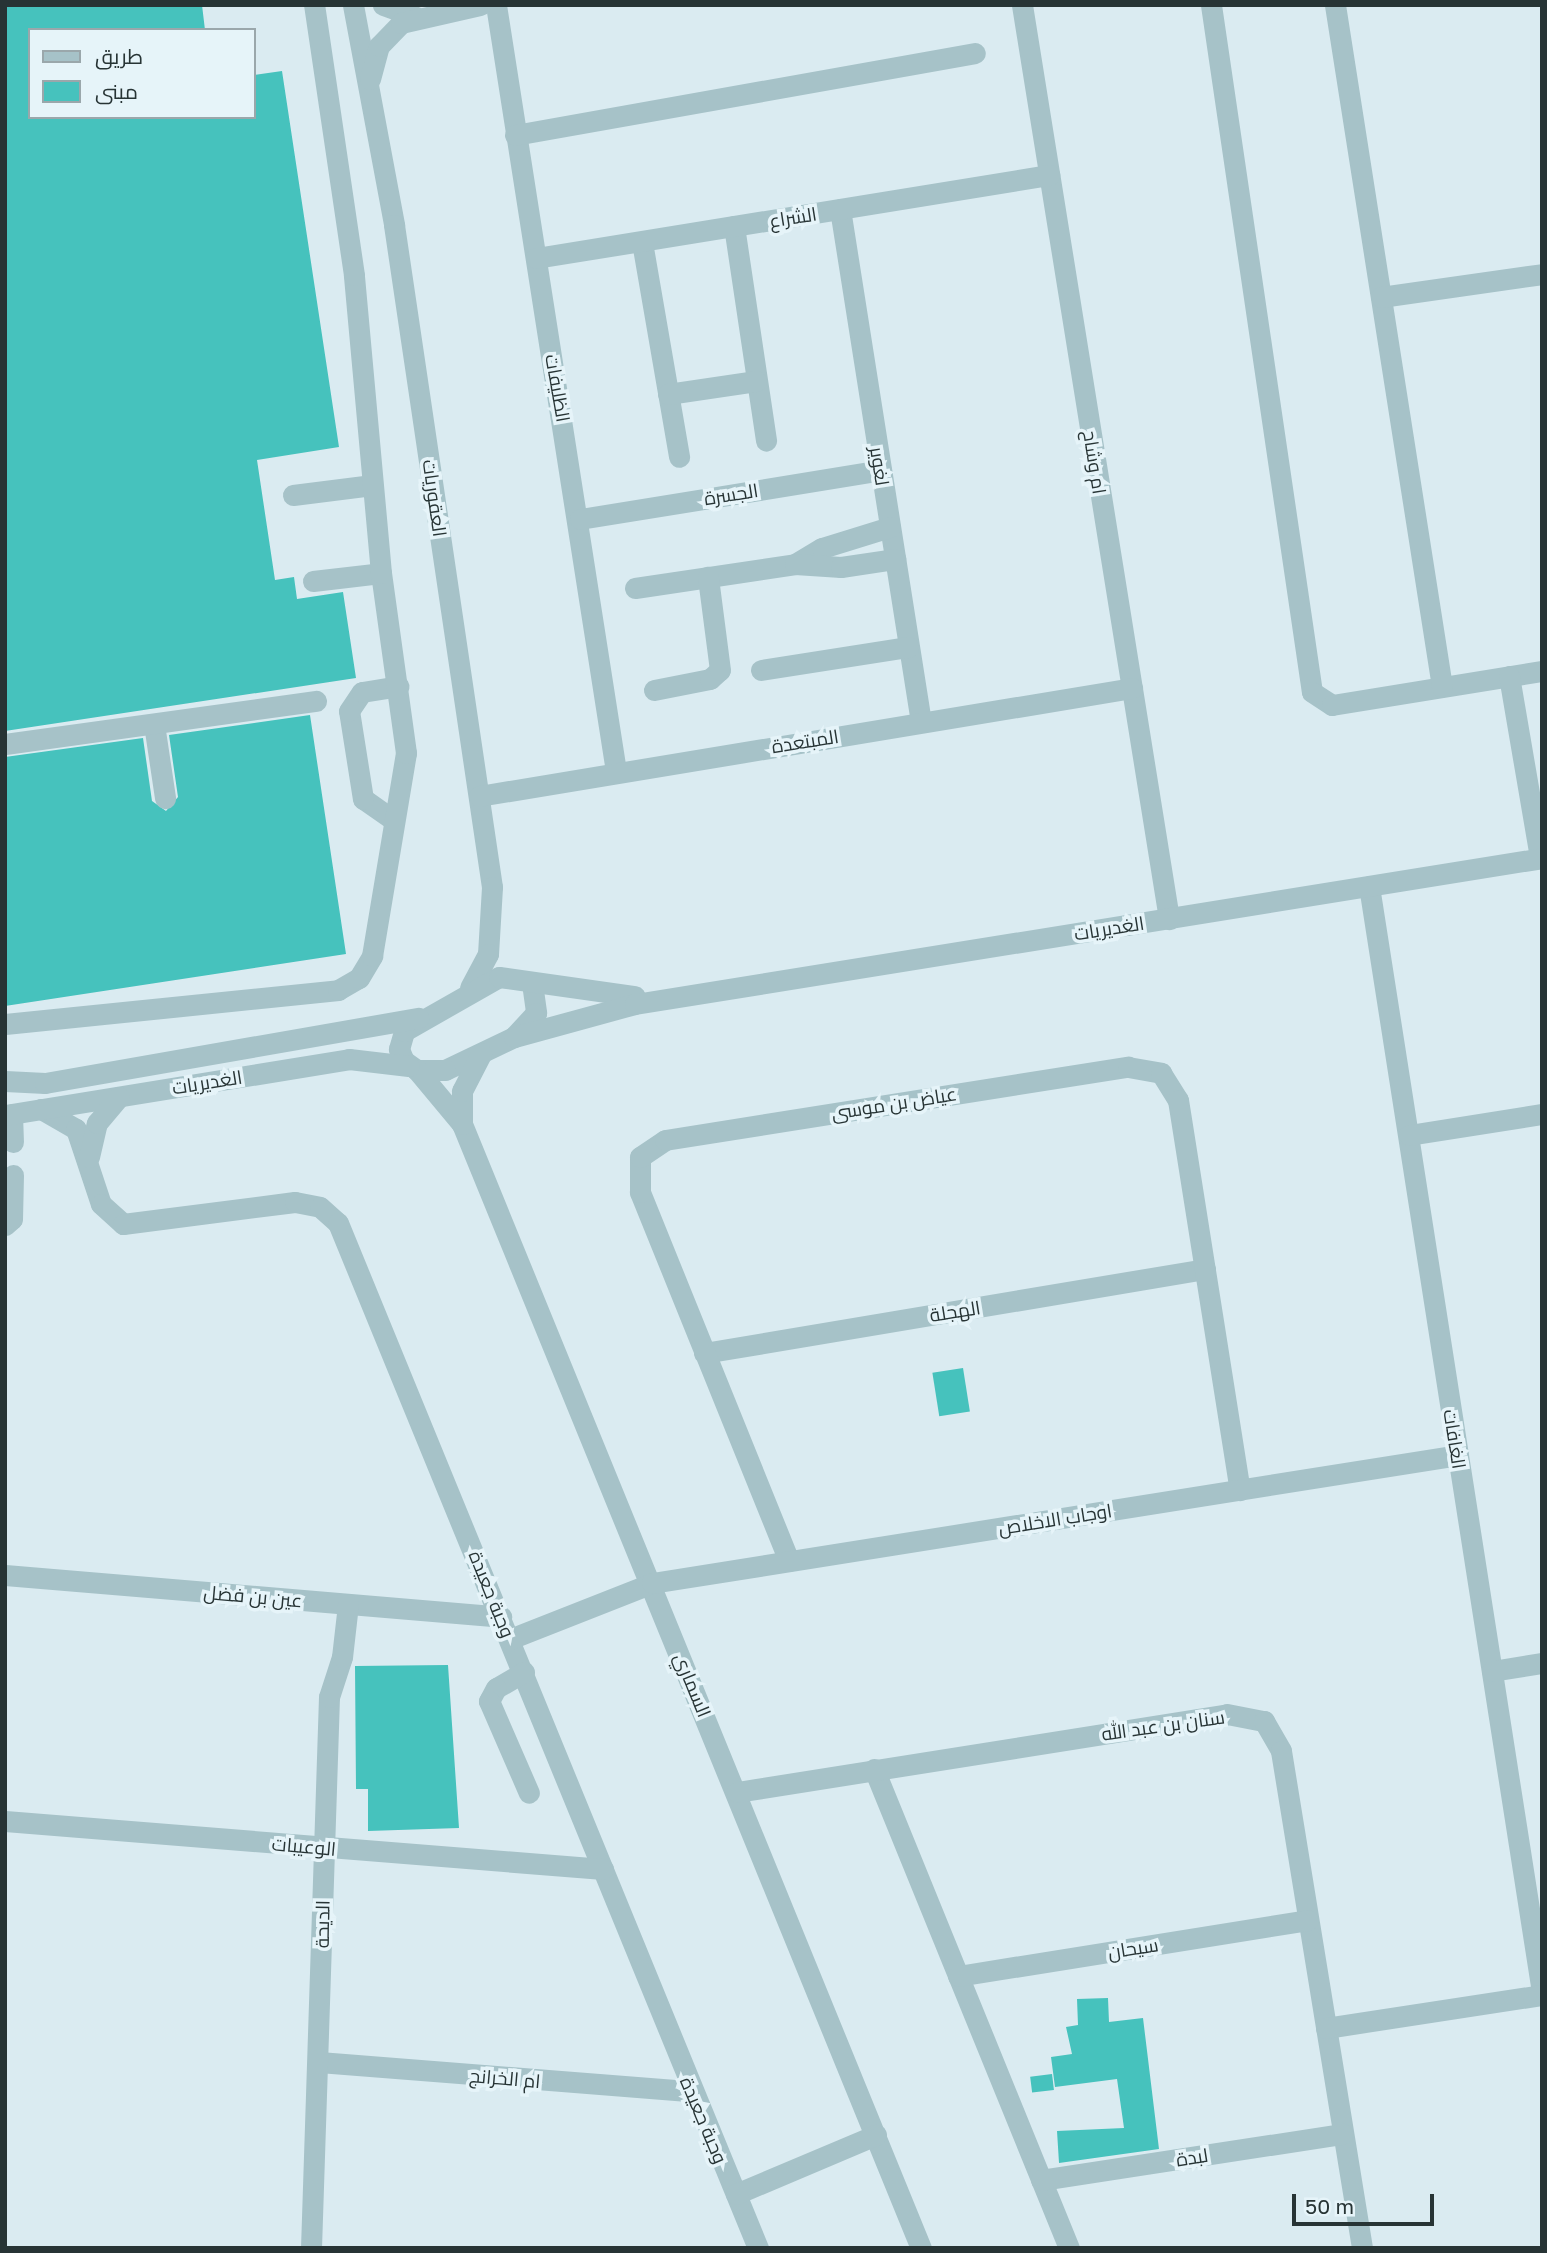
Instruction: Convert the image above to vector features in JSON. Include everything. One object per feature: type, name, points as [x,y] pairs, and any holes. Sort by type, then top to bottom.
[{"type":"street","points":[[5,1024],[350,985],[372,956],[392,819],[405,765],[398,686],[381,573],[354,275],[314,5]]},
{"type":"street","name":"العقوريات","points":[[353,5],[369,88],[495,911],[488,954],[470,988]]},
{"type":"street","points":[[383,5],[416,17]]},
{"type":"street","points":[[369,88],[379,46],[416,17],[480,5]]},
{"type":"street","name":"الظليفات","points":[[496,5],[515,135],[580,519],[616,771]]},
{"type":"street","name":"ام وشاح","points":[[1022,5],[1169,919]]},
{"type":"street","points":[[1211,5],[1312,692],[1332,705],[1542,671]]},
{"type":"street","points":[[1335,5],[1442,687]]},
{"type":"street","points":[[515,135],[975,53]]},
{"type":"street","name":"الشراع","points":[[536,258],[1049,175]]},
{"type":"street","name":"لغوير","points":[[840,209],[921,722]]},
{"type":"street","points":[[734,226],[765,442]]},
{"type":"street","points":[[642,242],[679,457]]},
{"type":"street","points":[[1381,297],[1542,274]]},
{"type":"street","points":[[668,394],[756,380]]},
{"type":"street","name":"الجسرة","points":[[580,519],[881,470]]},
{"type":"street","points":[[293,495],[372,485]]},
{"type":"street","points":[[796,564],[830,545],[890,527]]},
{"type":"street","points":[[635,588],[796,564],[842,567],[895,559]]},
{"type":"street","points":[[313,582],[381,573]]},
{"type":"street","points":[[654,690],[710,680],[720,670],[708,577]]},
{"type":"street","points":[[761,670],[908,646]]},
{"type":"street","points":[[1515,675],[1542,806]]},
{"type":"street","points":[[392,819],[363,799],[349,711],[362,692],[398,686]]},
{"type":"street","name":"المبتعدة","points":[[479,796],[616,771],[1132,688]]},
{"type":"street","points":[[5,744],[316,701]]},
{"type":"street","points":[[154,724],[164,798]]},
{"type":"street","points":[[1534,767],[1541,858]]},
{"type":"street","name":"الغديريات","points":[[9,1115],[349,1059],[445,1070],[514,1037],[594,1012],[1541,858]]},
{"type":"street","name":"الغافات","points":[[1369,886],[1542,1994]]},
{"type":"street","name":"الغديريات","points":[[5,1091],[423,1016],[470,988],[510,974],[532,983],[676,998]]},
{"type":"street","points":[[514,1037],[536,1013],[532,983]]},
{"type":"street","points":[[413,1068],[400,1039],[423,1016]]},
{"type":"street","name":"السماري","points":[[463,1124],[467,1075],[481,1053]]},
{"type":"street","name":"عياض بن موسى","points":[[789,1561],[704,1353],[636,1171],[646,1151],[665,1140],[1143,1067],[1172,1084],[1178,1100],[1240,1490]]},
{"type":"street","name":"السماري","points":[[413,1068],[463,1124],[921,2248]]},
{"type":"street","name":"الغديريات","points":[[5,1081],[45,1083]]},
{"type":"street","name":"وجبة جعيدة","points":[[89,1157],[97,1123],[119,1097]]},
{"type":"street","name":"وجبة جعيدة","points":[[41,1110],[76,1129],[89,1157],[101,1204],[123,1224],[295,1202],[330,1214],[346,1236],[691,2091],[758,2248]]},
{"type":"street","points":[[1409,1135],[1542,1114]]},
{"type":"street","points":[[9,1115],[13,1142]]},
{"type":"street","points":[[5,1225],[12,1219],[13,1175]]},
{"type":"street","name":"الهجلة","points":[[704,1353],[1205,1269]]},
{"type":"street","name":"اوجاب الاخلاص","points":[[510,1639],[652,1583],[1458,1455]]},
{"type":"street","name":"عين بن فضل","points":[[5,1575],[501,1617]]},
{"type":"street","name":"الديحة","points":[[311,2248],[330,1686],[342,1657],[348,1604]]},
{"type":"street","points":[[1492,1671],[1542,1663]]},
{"type":"street","points":[[524,1672],[491,1692],[489,1701],[529,1793]]},
{"type":"street","name":"سنان بن عبد الله","points":[[737,1792],[1247,1714],[1264,1721],[1281,1751],[1362,2248]]},
{"type":"street","points":[[874,1769],[1069,2248]]},
{"type":"street","name":"الوعيبات","points":[[5,1821],[603,1869]]},
{"type":"street","name":"سيحان","points":[[958,1976],[1308,1920]]},
{"type":"street","points":[[1326,2028],[1542,1994]]},
{"type":"street","name":"ام الخرانج","points":[[319,2062],[691,2091]]},
{"type":"street","name":"لبدة","points":[[1041,2180],[1343,2134]]},
{"type":"street","points":[[736,2194],[876,2136]]},
{"type":"building","points":[[5,5],[202,5],[205,28],[28,28],[28,119],[256,119],[256,75],[282,71],[339,447],[257,460],[275,580],[294,577],[297,599],[343,592],[356,678],[5,731]]},
{"type":"building","points":[[310,715],[346,954],[5,1006],[5,757],[143,738],[152,801],[166,811],[178,797],[169,735]]},
{"type":"building","points":[[963,1368],[970,1411],[939,1416],[932,1373]]},
{"type":"building","points":[[448,1665],[459,1828],[368,1831],[368,1789],[356,1789],[355,1666]]},
{"type":"building","points":[[1108,1998],[1109,2022],[1143,2018],[1159,2149],[1059,2163],[1057,2131],[1124,2128],[1117,2079],[1055,2087],[1051,2057],[1072,2054],[1066,2027],[1078,2025],[1077,1999]]},
{"type":"building","points":[[1052,2074],[1054,2090],[1032,2093],[1030,2077]]}]
